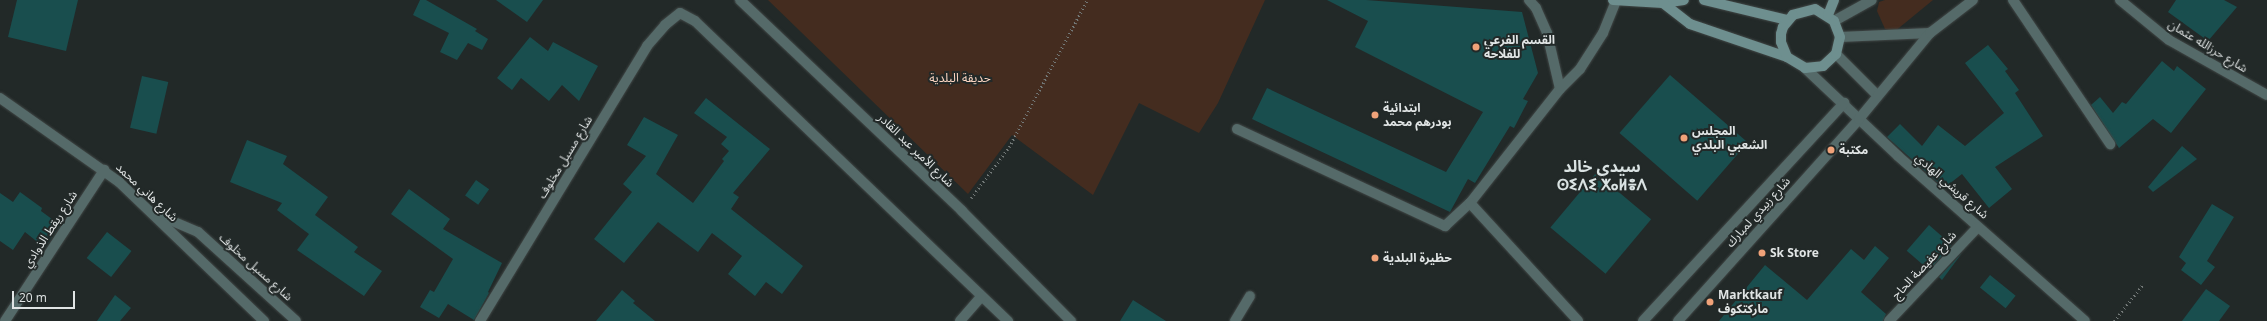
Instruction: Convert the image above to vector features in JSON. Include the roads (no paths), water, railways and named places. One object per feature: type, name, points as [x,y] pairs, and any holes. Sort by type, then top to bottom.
[{"type":"main road","points":[[1614,0],[1663,3],[1684,0]]},
{"type":"main road","points":[[1704,0],[1787,20]]},
{"type":"main road","points":[[1831,18],[1834,0]]},
{"type":"main road","points":[[1663,3],[1690,24],[1787,57],[1805,68],[1823,66],[1836,54],[1840,37],[1831,18],[1810,5],[1793,14],[1787,20],[1781,34],[1781,42],[1787,57]]},
{"type":"street","name":"شارع الأمير عبد القادر","points":[[740,0],[962,211],[1071,321]]},
{"type":"street","points":[[1529,0],[1536,8],[1547,33],[1560,89]]},
{"type":"street","points":[[1237,129],[1443,227],[1470,203],[1560,89],[1580,69],[1603,33],[1614,0]]},
{"type":"street","points":[[1831,18],[1872,0]]},
{"type":"street","name":"شارع زبيدي لمبارك","points":[[1678,321],[1859,119],[1930,33],[1973,0]]},
{"type":"street","points":[[2013,0],[2110,144]]},
{"type":"street","name":"شارع حرزالله عثمان","points":[[2120,0],[2169,40],[2267,95]]},
{"type":"street","name":"شارع مسبل مخلوف","points":[[480,321],[647,46],[665,24],[680,13],[695,21],[981,296]]},
{"type":"street","points":[[1840,37],[1930,33]]},
{"type":"street","points":[[1836,54],[1878,96]]},
{"type":"street","name":"شارع قريشي الهادي","points":[[1805,68],[1978,227],[2085,321]]},
{"type":"street","name":"شارع هاني محمد","points":[[0,98],[104,170],[151,212],[264,321]]},
{"type":"street","points":[[1643,321],[1844,103]]},
{"type":"street","name":"شارع ريقط الذوادي","points":[[5,321],[104,170]]},
{"type":"street","points":[[1470,203],[1578,321]]},
{"type":"street","name":"شارع مسبل مخلوف","points":[[151,212],[198,232],[296,321]]},
{"type":"street","name":"شارع عفيصة الحاج","points":[[1889,321],[1978,227]]},
{"type":"street","points":[[960,321],[981,296],[1008,321]]},
{"type":"street","points":[[1235,321],[1250,296]]},
{"type":"place","name":"القسم الفرعي للفلاحة","points":[[1476,47]]},
{"type":"place","name":"ابتدائية بودرهم محمد","points":[[1375,115]]},
{"type":"place","name":"المجلس الشعبي البلدي","points":[[1684,138]]},
{"type":"place","name":"مكتبة","points":[[1831,150]]},
{"type":"place","name":"Sk Store","points":[[1762,253]]},
{"type":"place","name":"حظيرة البلدية","points":[[1375,258]]},
{"type":"place","name":"Marktkauf ماركتكوف","points":[[1710,302]]},
{"type":"district","name":"سيدي خالد ⵙⵉⴷⵉ ⵅⴰⵍⴻⴷ","points":[[1602,175]]},
{"type":"park label","name":"حديقة البلدية","points":[[960,78]]}]
